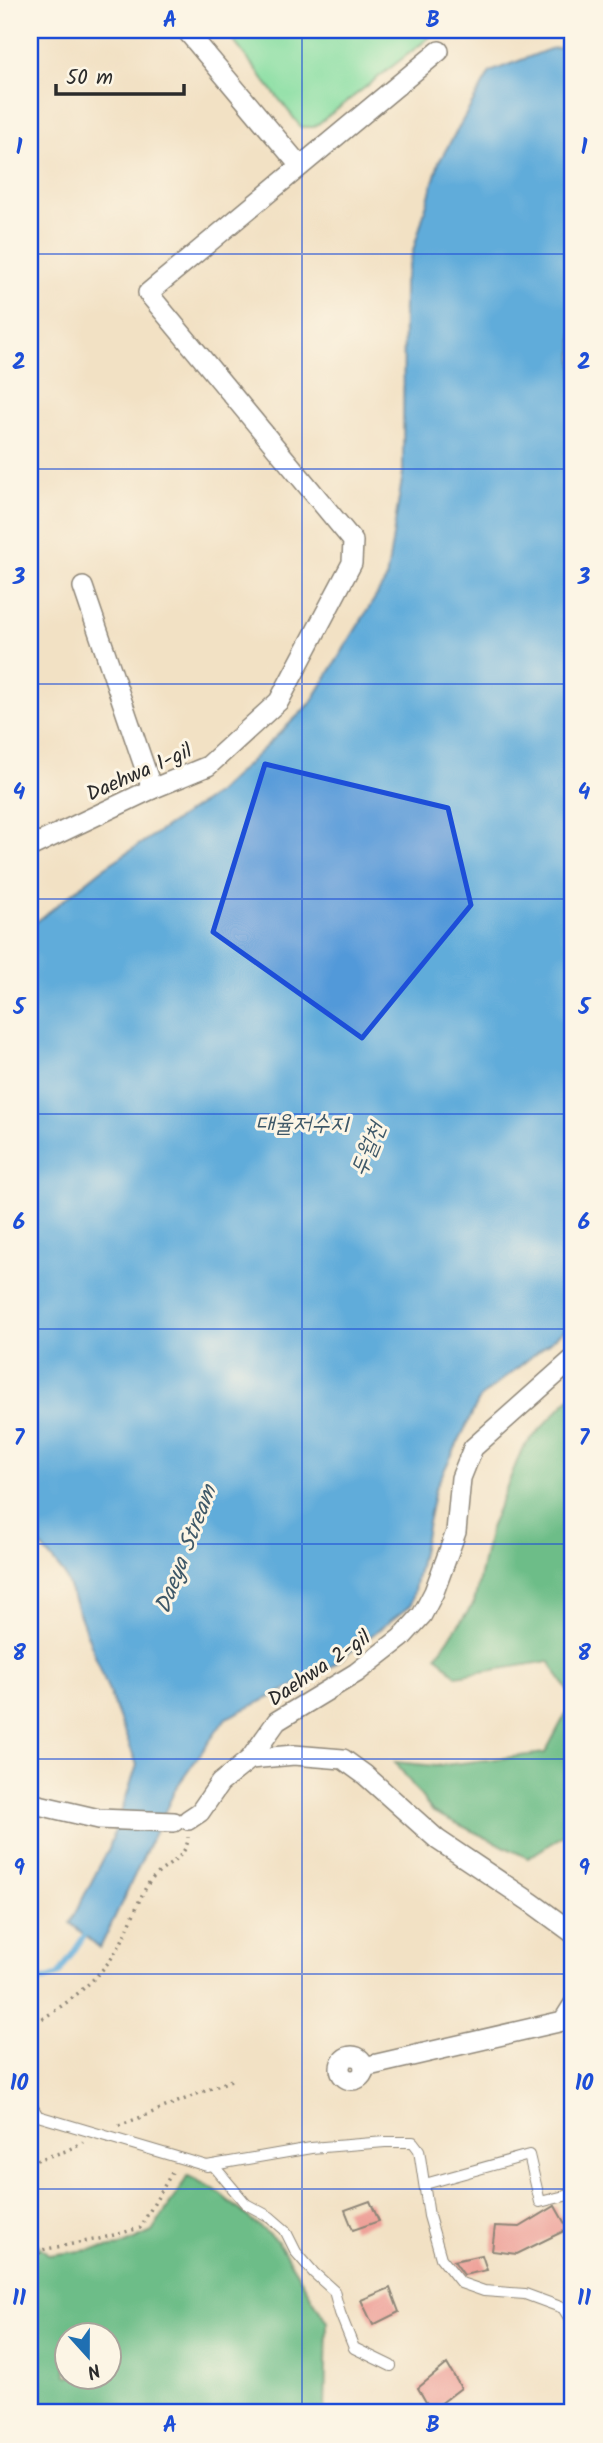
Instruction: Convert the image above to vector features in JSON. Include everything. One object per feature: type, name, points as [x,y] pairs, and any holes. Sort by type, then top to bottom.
[{"type":"street","points":[[186,30],[300,166],[439,51]]},
{"type":"street","name":"Daehwa 1-gil","points":[[30,847],[152,789],[208,766],[279,701],[352,563],[353,541],[148,293],[300,166]]},
{"type":"street","points":[[83,587],[152,789]]},
{"type":"street","name":"Daehwa 2-gil","points":[[181,1821],[200,1812],[220,1783],[250,1759],[277,1721],[356,1673],[401,1638],[422,1615],[434,1592],[456,1532],[461,1478],[473,1448],[573,1359]]},
{"type":"street","points":[[250,1759],[294,1755],[343,1759],[438,1840],[573,1933]]},
{"type":"street","points":[[30,1802],[99,1819],[181,1821]]},
{"type":"street","points":[[364,2067],[563,2021],[573,2005]]},
{"type":"lane","points":[[30,2103],[38,2116],[207,2166],[311,2148],[413,2142],[419,2150],[429,2216],[441,2258],[461,2284],[484,2291],[525,2294],[570,2309],[573,2324]]},
{"type":"lane","points":[[425,2184],[529,2155],[540,2202],[573,2194]]},
{"type":"lane","points":[[213,2165],[246,2204],[270,2217],[285,2230],[296,2252],[334,2291],[354,2348],[391,2366]]},
{"type":"path","points":[[30,2025],[87,1987],[117,1950],[151,1880],[176,1861],[188,1842],[181,1821]]},
{"type":"path","points":[[30,2162],[66,2151],[234,2079]]},
{"type":"path","points":[[30,2273],[41,2250],[140,2228],[180,2158]]},
{"type":"highlighted area","points":[[265,764],[448,808],[471,905],[362,1038],[213,932]]},
{"type":"green space","points":[[225,30],[424,30],[430,37],[314,127],[301,127]]},
{"type":"green space","points":[[573,1394],[573,1699],[549,1661],[456,1676],[437,1655],[474,1603],[490,1528],[522,1449]]},
{"type":"green space","points":[[573,1700],[573,1829],[528,1858],[433,1812],[395,1762],[436,1766],[545,1753]]},
{"type":"green space","points":[[188,2176],[213,2188],[278,2242],[327,2322],[325,2411],[30,2413],[30,2244],[37,2244],[49,2255],[121,2246],[152,2232]]},
{"type":"water","name":"대율저수지","points":[[573,46],[573,1319],[567,1328],[480,1398],[435,1489],[411,1605],[324,1672],[226,1718],[176,1788],[100,1948],[70,1923],[109,1848],[137,1765],[64,1574],[30,1533],[30,927],[101,870],[217,793],[310,704],[386,580],[403,473],[404,282],[439,162],[490,72],[550,49]]},
{"type":"building","points":[[370,2201],[379,2221],[353,2230],[345,2210]]},
{"type":"building","points":[[555,2206],[568,2229],[517,2254],[492,2251],[495,2226],[520,2227]]},
{"type":"building","points":[[482,2255],[487,2270],[464,2275],[454,2261]]},
{"type":"building","points":[[390,2288],[399,2312],[373,2325],[361,2300]]},
{"type":"building","points":[[447,2364],[461,2388],[431,2411],[418,2388]]},
{"type":"waterway","name":"Daeya Stream","points":[[30,1984],[58,1975],[88,1930]]},
{"type":"water label","name":"두월천","points":[[367,1149]]}]
